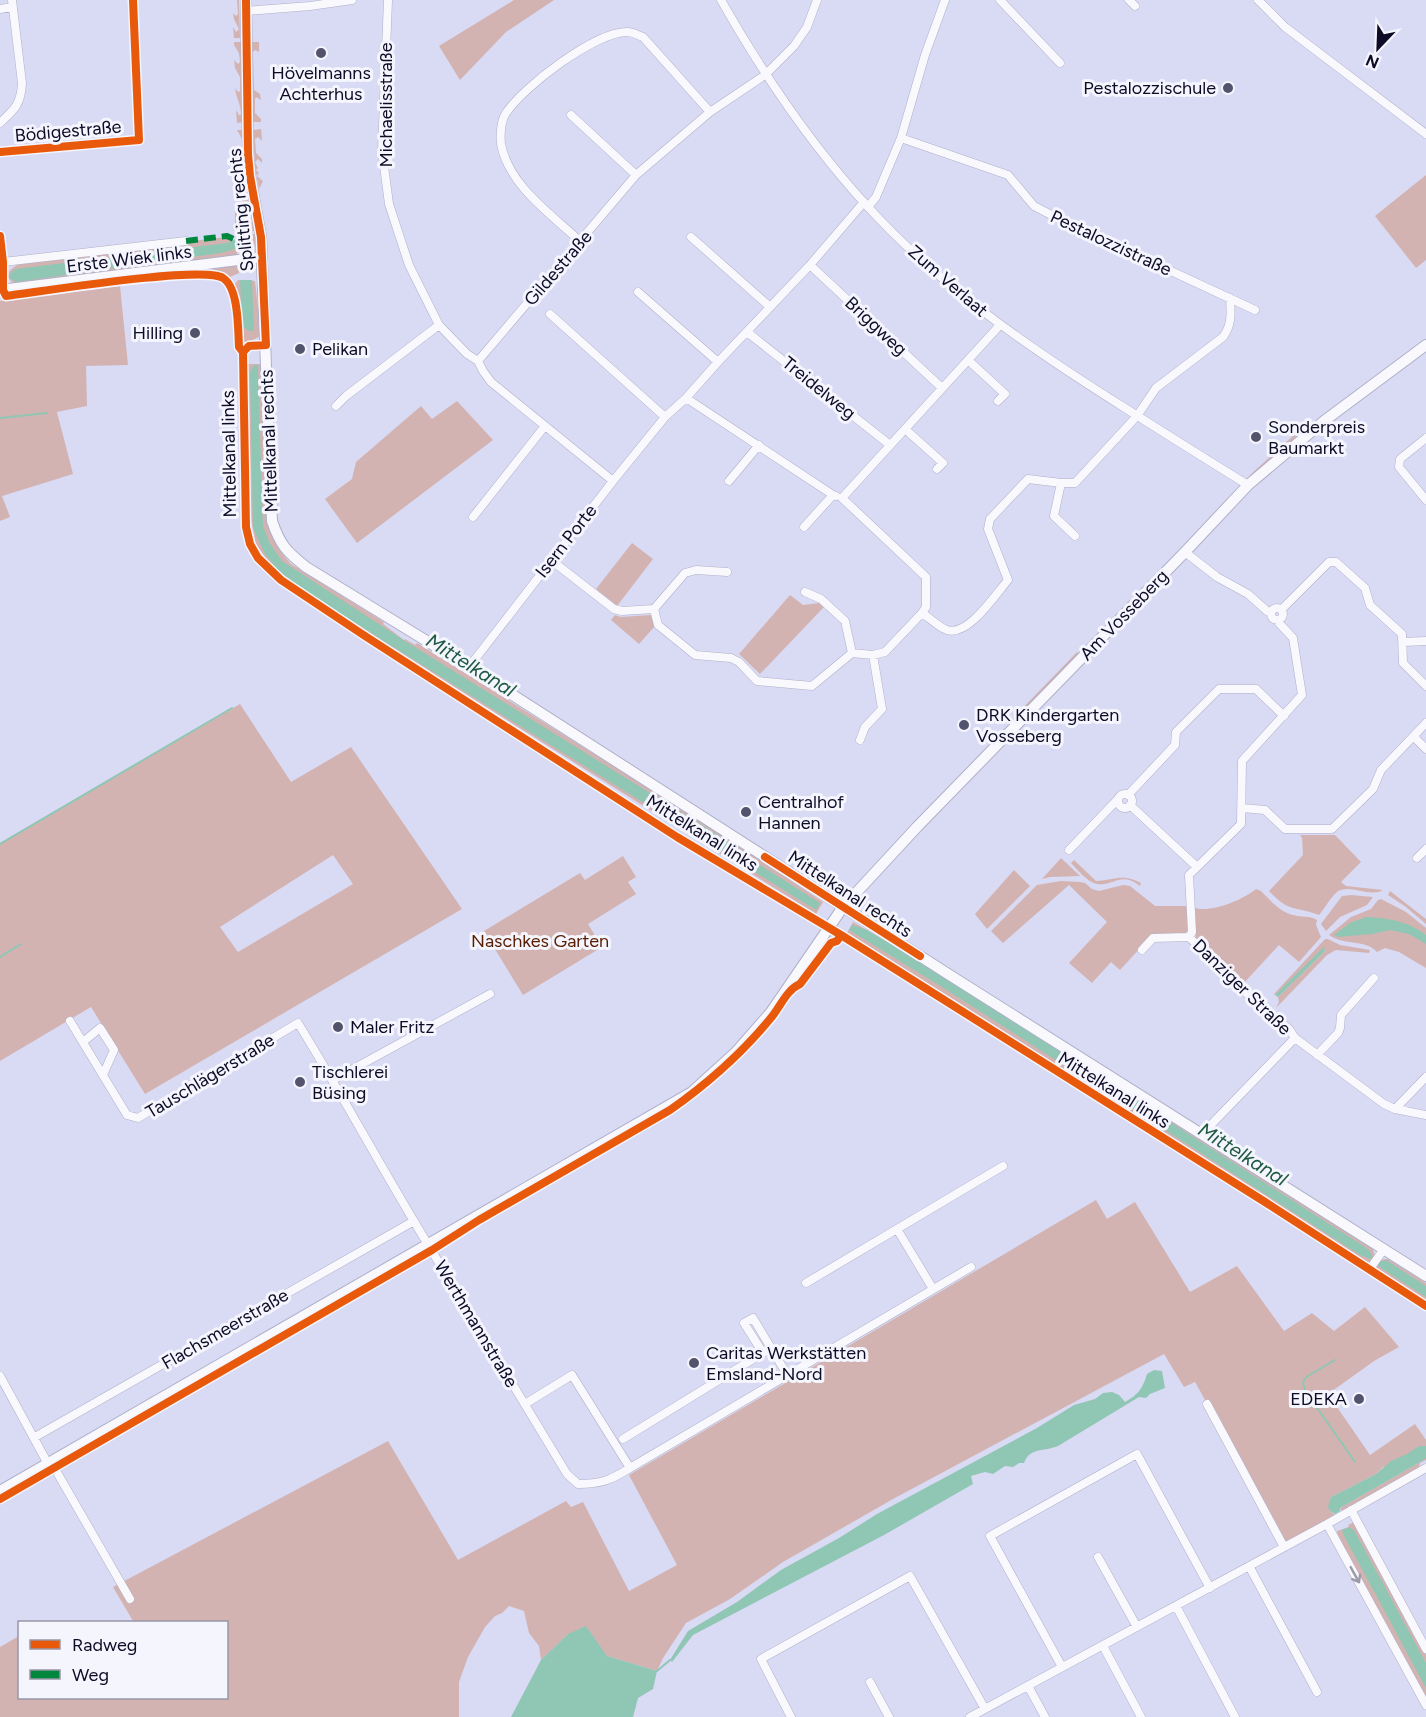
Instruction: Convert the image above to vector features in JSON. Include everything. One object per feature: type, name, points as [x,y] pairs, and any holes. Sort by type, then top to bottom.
[{"type":"street","name":"Bödigestraße","points":[[0,152],[139,140],[133,0]]},
{"type":"street","points":[[246,5],[310,6],[352,0]]},
{"type":"street","name":"Michaelisstraße","points":[[388,0],[382,152],[389,204],[409,265],[440,325],[466,354],[478,361],[492,382],[613,481]]},
{"type":"street","name":"Zum Verlaat","points":[[721,0],[765,75],[813,143],[866,205],[940,277],[1049,361],[1248,485]]},
{"type":"street","name":"Gildestraße","points":[[478,361],[636,176],[710,112],[765,75],[794,46],[807,27],[817,0]]},
{"type":"street","name":"Isern Porte","points":[[468,668],[665,417],[686,398],[769,306],[876,197],[901,138],[925,55],[945,0]]},
{"type":"street","points":[[1000,0],[1060,63]]},
{"type":"street","points":[[1258,0],[1285,27],[1426,134]]},
{"type":"street","points":[[0,9],[12,4],[22,83],[20,102],[0,123]]},
{"type":"street","name":"Splitting rechts","points":[[246,5],[248,154],[261,237],[266,345]]},
{"type":"street","points":[[580,242],[526,190],[505,159],[501,141],[506,113],[532,86],[562,61],[600,39],[629,31],[643,38],[710,112]]},
{"type":"street","points":[[571,115],[636,176]]},
{"type":"street","name":"Pestalozzistraße","points":[[901,138],[1008,175],[1034,206],[1255,310]]},
{"type":"street","points":[[0,236],[3,262],[2,290]]},
{"type":"street","points":[[691,237],[769,306]]},
{"type":"street","points":[[3,262],[186,242]]},
{"type":"street","name":"Erste Wiek links","points":[[2,290],[262,257]]},
{"type":"street","name":"Briggweg","points":[[810,265],[942,388]]},
{"type":"street","points":[[638,292],[718,362]]},
{"type":"street","points":[[922,613],[948,630],[957,631],[968,625],[1008,580],[988,529],[990,519],[1028,479],[1076,483],[1137,416],[1156,388],[1223,337],[1228,330],[1231,318],[1230,298]]},
{"type":"street","points":[[550,314],[665,417]]},
{"type":"street","points":[[336,406],[440,325]]},
{"type":"street","points":[[842,498],[1000,325]]},
{"type":"street","name":"Treidelweg","points":[[747,332],[890,445]]},
{"type":"street","name":"Mittelkanal rechts","points":[[266,345],[272,521],[278,539],[288,553],[306,567],[468,668],[835,918],[1202,1134],[1426,1276]]},
{"type":"street","name":"Mittelkanal links","points":[[266,345],[249,346],[243,352],[246,527],[250,544],[258,558],[281,580],[677,837],[835,918],[1426,1306]]},
{"type":"street","name":"Am Vosseberg","points":[[835,918],[917,827],[1248,485],[1324,421],[1426,345]]},
{"type":"street","points":[[968,360],[1005,394],[998,401]]},
{"type":"street","points":[[654,609],[658,625],[695,655],[731,658],[740,662],[757,681],[812,686],[852,654],[873,655],[885,652],[926,607],[926,577],[842,498],[833,495],[686,398]]},
{"type":"street","points":[[473,517],[545,426]]},
{"type":"street","points":[[904,429],[943,463],[937,469]]},
{"type":"street","points":[[1426,438],[1400,459],[1400,467],[1426,500]]},
{"type":"street","points":[[729,481],[759,445]]},
{"type":"street","points":[[1060,483],[1054,516],[1075,536]]},
{"type":"street","points":[[804,527],[833,495]]},
{"type":"street","points":[[1185,552],[1217,577],[1248,594],[1266,611],[1271,612]]},
{"type":"street","points":[[551,560],[614,609],[622,611],[654,609],[685,573],[696,570],[727,572]]},
{"type":"street","points":[[1282,609],[1329,562],[1336,562],[1365,588],[1370,605],[1402,634],[1403,663],[1426,686]]},
{"type":"street","points":[[805,592],[821,599],[845,621],[852,654]]},
{"type":"street","points":[[1271,612],[1276,608],[1282,609]]},
{"type":"street","points":[[1279,620],[1284,615],[1282,609]]},
{"type":"street","points":[[1271,612],[1273,618],[1279,620]]},
{"type":"street","points":[[1130,805],[1197,867],[1241,824],[1242,761],[1302,695],[1293,638],[1279,623],[1279,620]]},
{"type":"street","points":[[1403,642],[1426,641]]},
{"type":"street","points":[[860,740],[866,727],[882,709],[873,655]]},
{"type":"street","points":[[1069,850],[1122,795],[1128,795],[1176,745],[1176,732],[1219,689],[1256,689],[1284,716]]},
{"type":"street","points":[[1242,808],[1265,810],[1285,830],[1332,829],[1372,789],[1381,770],[1426,723]]},
{"type":"street","points":[[1414,737],[1426,749]]},
{"type":"street","points":[[1128,795],[1132,801],[1130,805]]},
{"type":"street","points":[[1118,799],[1123,807],[1130,805]]},
{"type":"street","points":[[1417,858],[1426,849]]},
{"type":"street","name":"Danziger Straße","points":[[1189,937],[1192,932],[1189,875],[1197,867]]},
{"type":"street","name":"Flachsmeerstraße","points":[[0,1491],[692,1092],[736,1052],[771,1012],[835,918]]},
{"type":"street","name":"Danziger Straße","points":[[1142,950],[1153,938],[1189,937],[1245,992],[1289,1029],[1295,1038],[1384,1104],[1395,1109]]},
{"type":"street","points":[[1317,1055],[1338,1033],[1341,1015],[1374,978]]},
{"type":"street","points":[[333,1080],[490,994]]},
{"type":"street","name":"Tauschlägerstraße","points":[[70,1021],[127,1115],[138,1118],[298,1023],[428,1244]]},
{"type":"street","points":[[83,1042],[100,1028],[114,1050],[103,1075]]},
{"type":"street","points":[[1202,1134],[1295,1038]]},
{"type":"street","points":[[1395,1109],[1426,1077]]},
{"type":"street","points":[[1395,1109],[1426,1115]]},
{"type":"street","points":[[806,1283],[1003,1166]]},
{"type":"street","name":"Flachsmeerstraße","points":[[34,1437],[414,1221]]},
{"type":"street","points":[[897,1229],[933,1289]]},
{"type":"street","name":"Werthmannstraße","points":[[428,1244],[525,1404],[567,1473],[578,1484],[596,1484],[610,1480],[630,1468],[572,1374],[525,1404]]},
{"type":"street","points":[[1369,1270],[1384,1249]]},
{"type":"street","points":[[630,1468],[971,1267]]},
{"type":"street","points":[[623,1439],[767,1350],[788,1376]]},
{"type":"street","points":[[0,1376],[130,1599]]},
{"type":"street","points":[[1208,1404],[1284,1547]]},
{"type":"street","points":[[1062,1667],[990,1536],[1137,1454],[1210,1588]]},
{"type":"street","points":[[970,1717],[1210,1588],[1426,1468]]},
{"type":"street","points":[[1351,1510],[1426,1649]]},
{"type":"street","points":[[1327,1524],[1426,1705]]},
{"type":"street","points":[[1098,1557],[1137,1627]]},
{"type":"street","points":[[1249,1566],[1317,1692]]},
{"type":"street","points":[[791,1717],[761,1659],[910,1576],[985,1709]]},
{"type":"street","points":[[1176,1606],[1234,1717]]},
{"type":"street","points":[[1102,1646],[1141,1717]]},
{"type":"street","points":[[870,1682],[889,1717]]},
{"type":"street","points":[[1028,1686],[1045,1717]]},
{"type":"green space","points":[[237,0],[239,0],[240,38],[234,38],[233,27],[236,32],[239,29],[233,13],[236,16],[238,14]]},
{"type":"green space","points":[[514,0],[554,0],[506,32],[460,80],[439,46]]},
{"type":"green space","points":[[234,42],[241,42],[243,122],[237,123],[236,110],[239,115],[241,111],[235,88],[238,92],[240,91],[240,77],[234,60],[238,64],[240,62]]},
{"type":"green space","points":[[252,42],[259,42],[259,52],[255,50],[253,52],[254,90],[260,94],[261,100],[256,97],[255,99],[255,113],[261,122],[253,122]]},
{"type":"green space","points":[[261,129],[262,141],[258,137],[255,139],[256,153],[262,159],[262,163],[258,159],[255,162],[259,173],[257,176],[263,181],[259,189],[255,167],[253,130]]},
{"type":"green space","points":[[237,130],[243,130],[248,204],[244,205],[238,191],[244,192],[243,177],[238,168],[238,162],[243,164],[242,139]]},
{"type":"green space","points":[[1426,175],[1426,260],[1416,268],[1375,216]]},
{"type":"green space","points":[[235,209],[251,221],[255,231],[235,231]]},
{"type":"green space","points":[[237,234],[256,234],[254,249],[251,252],[242,254],[235,238]]},
{"type":"green space","points":[[227,237],[235,244],[237,255],[17,285],[8,275],[15,266],[25,262],[183,245],[190,241]]},
{"type":"green space","points":[[239,265],[239,273],[228,278],[211,269]]},
{"type":"green space","points":[[238,280],[255,281],[261,335],[241,347],[234,285]]},
{"type":"green space","points":[[120,286],[128,365],[86,366],[87,406],[57,412],[73,474],[2,496],[10,517],[0,521],[0,301]]},
{"type":"green space","points":[[248,364],[262,364],[267,521],[276,544],[291,564],[384,622],[383,624],[404,640],[415,645],[417,643],[712,828],[823,902],[816,914],[367,635],[311,597],[270,564],[256,544],[250,515]]},
{"type":"green space","points":[[457,401],[493,440],[357,543],[325,499],[352,479],[356,462],[421,406],[432,419]]},
{"type":"green space","points":[[1295,434],[1297,436],[1249,476]]},
{"type":"green space","points":[[632,543],[653,559],[617,606],[596,589]]},
{"type":"green space","points":[[790,595],[803,605],[819,603],[824,607],[760,674],[739,654]]},
{"type":"green space","points":[[615,615],[621,617],[651,615],[655,626],[639,644],[611,620]]},
{"type":"green space","points":[[1077,652],[1079,655],[1014,721],[1012,719]]},
{"type":"green space","points":[[240,704],[291,782],[351,747],[462,909],[145,1094],[91,1007],[0,1061],[0,844]],"holes":[[[333,855],[353,884],[238,952],[220,927]]]},
{"type":"green space","points":[[1300,835],[1335,835],[1361,862],[1341,882],[1346,886],[1383,890],[1372,892],[1342,890],[1334,894],[1319,915],[1282,903],[1269,891],[1303,855]]},
{"type":"green space","name":"Naschkes Garten","points":[[623,856],[636,877],[628,882],[636,894],[588,924],[602,947],[523,995],[484,931],[580,873],[585,880]]},
{"type":"green space","points":[[1061,858],[1080,876],[1042,879]]},
{"type":"green space","points":[[1074,860],[1096,881],[1129,878],[1141,883],[1140,886],[1123,879],[1104,884],[1094,883],[1071,863]]},
{"type":"green space","points":[[1014,870],[1030,886],[987,929],[975,914]]},
{"type":"green space","points":[[1061,881],[1085,883],[1099,891],[1123,885],[1130,886],[1155,906],[1187,906],[1188,931],[1152,935],[1120,970],[1111,962],[1092,983],[1069,963],[1107,922],[1069,885],[1003,943],[991,931],[1037,885]]},
{"type":"green space","points":[[1256,889],[1284,911],[1317,920],[1316,925],[1321,937],[1299,962],[1279,945],[1243,984],[1196,940],[1195,908],[1209,909],[1227,905]]},
{"type":"green space","points":[[1390,891],[1426,919],[1426,924],[1388,895]]},
{"type":"green space","points":[[1342,896],[1373,897],[1367,905],[1340,917],[1326,931],[1321,924]]},
{"type":"green space","points":[[1381,899],[1406,912],[1426,928],[1426,968],[1399,952],[1385,948],[1377,952],[1367,945],[1329,935],[1351,917],[1371,909]]},
{"type":"green space","points":[[853,922],[1367,1245],[1373,1249],[1375,1257],[1370,1262],[1363,1262],[872,950],[847,933]]},
{"type":"green space","points":[[1325,939],[1340,945],[1370,950],[1369,953],[1336,950],[1327,955],[1276,1008],[1279,1002],[1278,997],[1325,951],[1324,948],[1274,994]]},
{"type":"green space","points":[[1096,1200],[1107,1219],[1135,1202],[1190,1292],[1237,1266],[1284,1331],[1312,1313],[1334,1331],[1365,1307],[1399,1347],[1374,1361],[1328,1394],[1370,1455],[1415,1424],[1426,1440],[1426,1460],[1420,1463],[1419,1468],[1342,1512],[1340,1508],[1422,1461],[1383,1467],[1376,1474],[1331,1497],[1330,1511],[1336,1516],[1285,1542],[1195,1382],[1184,1387],[1164,1354],[893,1499],[783,1562],[730,1599],[686,1623],[657,1671],[607,1656],[568,1634],[541,1660],[539,1646],[529,1633],[524,1611],[509,1606],[485,1627],[468,1657],[459,1682],[459,1717],[0,1717],[0,1647],[18,1637],[18,1699],[228,1699],[228,1621],[133,1621],[113,1587],[388,1441],[458,1560],[566,1501],[571,1507],[583,1502],[629,1591],[677,1565],[629,1475]]},
{"type":"green space","points":[[1388,1259],[1426,1283],[1426,1302],[1378,1271],[1376,1267],[1378,1263]]},
{"type":"green space","points":[[1354,1522],[1426,1655],[1426,1698],[1338,1537],[1337,1531],[1349,1527],[1348,1525]]},
{"type":"shaded area","points":[[242,236],[252,240],[251,246],[245,247],[243,244],[221,253],[16,282],[9,278],[15,269],[227,243]]},
{"type":"shaded area","points":[[240,280],[252,280],[254,331],[249,331],[242,326]]},
{"type":"shaded area","points":[[254,365],[258,365],[263,525],[269,542],[282,561],[405,641],[734,845],[760,865],[820,903],[816,910],[390,645],[310,594],[279,571],[265,554],[253,528],[250,372]]},
{"type":"shaded area","points":[[1366,917],[1390,919],[1412,926],[1426,935],[1426,944],[1409,934],[1390,930],[1372,934],[1338,937],[1334,935],[1350,923]]},
{"type":"shaded area","points":[[852,925],[865,929],[911,956],[1365,1247],[1373,1258],[1360,1255],[942,987],[849,930]]},
{"type":"shaded area","points":[[1324,947],[1325,951],[1278,997],[1275,995]]},
{"type":"shaded area","points":[[1386,1260],[1426,1286],[1426,1297],[1378,1265],[1379,1262]]},
{"type":"shaded area","points":[[1154,1370],[1162,1371],[1165,1388],[1146,1398],[1139,1397],[1058,1446],[1033,1452],[1024,1463],[1013,1467],[1005,1466],[993,1474],[985,1472],[971,1476],[973,1484],[884,1535],[693,1635],[672,1662],[670,1660],[688,1631],[737,1602],[781,1570],[877,1514],[1037,1428],[1074,1405],[1095,1399],[1103,1393],[1112,1392],[1119,1395],[1125,1402],[1137,1394],[1147,1374]]},
{"type":"shaded area","points":[[1419,1446],[1426,1446],[1426,1458],[1422,1461],[1340,1508],[1340,1511],[1335,1514],[1330,1511],[1328,1507],[1331,1497],[1376,1474],[1391,1461]]},
{"type":"shaded area","points":[[1349,1527],[1354,1530],[1426,1663],[1426,1688],[1343,1534],[1342,1530]]},
{"type":"shaded area","points":[[586,1626],[607,1656],[657,1671],[653,1689],[638,1698],[633,1717],[511,1717],[541,1660],[568,1634]]},
{"type":"waterway","points":[[0,418],[47,413]]},
{"type":"waterway","points":[[0,844],[232,708]]},
{"type":"waterway","points":[[0,957],[21,944]]},
{"type":"waterway","points":[[1335,1360],[1308,1376],[1303,1385],[1355,1462]]},
{"type":"waterway","points":[[657,1671],[670,1660]]},
{"type":"marked path","points":[[186,241],[227,236],[234,239]]},
{"type":"cycle path","points":[[0,152],[139,140],[133,0]]},
{"type":"cycle path","points":[[246,0],[248,154],[261,237],[266,345],[249,346],[243,352],[246,527],[250,544],[258,558],[281,580],[365,636],[677,837],[841,935],[1426,1306]]},
{"type":"cycle path","points":[[0,236],[3,290],[6,296],[154,277],[209,275],[223,278],[228,283],[235,300],[239,347],[243,352]]},
{"type":"cycle path","points":[[765,857],[920,956]]},
{"type":"cycle path","points":[[0,1499],[670,1110],[710,1079],[747,1044],[774,1015],[787,995],[800,984],[831,943],[837,941],[841,935]]},
{"type":"place","name":"Hövelmanns Achterhus","points":[[321,53]]},
{"type":"place","name":"Pestalozzischule","points":[[1228,88]]},
{"type":"place","name":"Hilling","points":[[195,333]]},
{"type":"place","name":"Pelikan","points":[[300,349]]},
{"type":"place","name":"Sonderpreis Baumarkt","points":[[1256,437]]},
{"type":"place","name":"DRK Kindergarten Vosseberg","points":[[964,725]]},
{"type":"place","name":"Centralhof Hannen","points":[[746,812]]},
{"type":"place","name":"Maler Fritz","points":[[338,1027]]},
{"type":"place","name":"Tischlerei Büsing","points":[[300,1082]]},
{"type":"place","name":"Caritas Werkstätten Emsland-Nord","points":[[694,1363]]},
{"type":"place","name":"EDEKA","points":[[1359,1399]]},
{"type":"water label","name":"Mittelkanal","points":[[471,665]]},
{"type":"water label","name":"Mittelkanal","points":[[1243,1154]]}]
